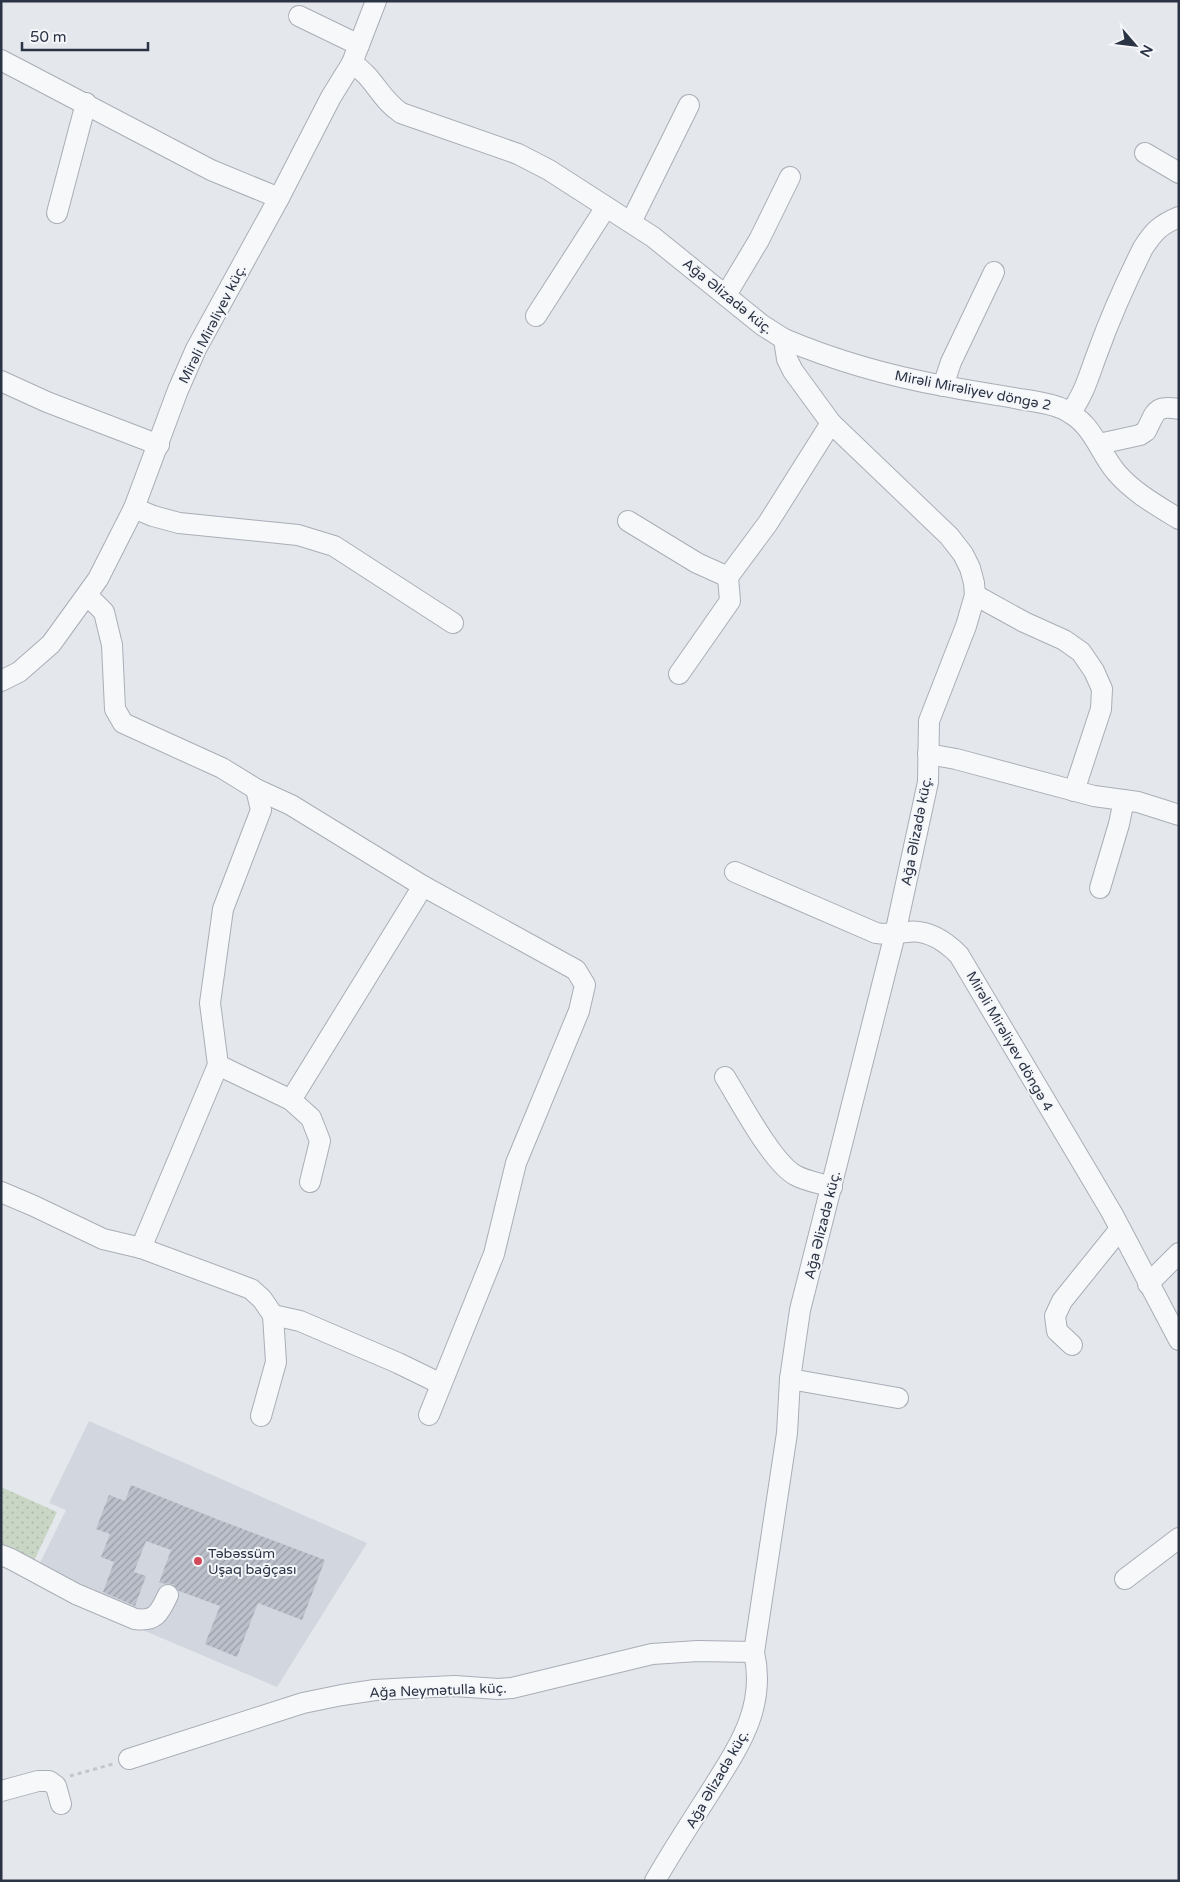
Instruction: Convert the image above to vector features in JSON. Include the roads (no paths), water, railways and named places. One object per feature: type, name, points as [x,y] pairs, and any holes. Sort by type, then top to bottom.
[{"type":"street","name":"Mirəli Mirəliyev küç.","points":[[1,681],[19,672],[51,644],[98,579],[134,508],[178,390],[196,349],[279,198],[331,97],[352,63],[376,1]]},
{"type":"street","points":[[299,16],[360,45]]},
{"type":"street","points":[[1,60],[211,170],[279,198]]},
{"type":"street","name":"Ağa Əlizadə küç.","points":[[352,63],[371,78],[389,105],[401,113],[518,154],[549,170],[631,222],[670,249],[762,325],[784,340],[787,359],[792,371],[832,423],[949,536],[963,554],[970,568],[974,583],[975,595],[966,626],[929,721],[928,782],[895,934],[800,1310],[790,1380],[788,1433],[754,1652],[758,1669],[757,1692],[746,1732],[655,1881]]},
{"type":"street","points":[[58,213],[86,103]]},
{"type":"street","points":[[631,222],[689,105]]},
{"type":"street","points":[[1145,153],[1179,173]]},
{"type":"street","points":[[726,295],[760,240],[790,176]]},
{"type":"street","points":[[536,316],[606,207]]},
{"type":"street","points":[[1070,413],[1080,401],[1097,354],[1143,248],[1152,234],[1162,224],[1179,217]]},
{"type":"street","points":[[943,386],[951,362],[994,272]]},
{"type":"street","name":"Mirəli Mirəliyev döngə 2","points":[[784,340],[809,350],[881,372],[943,386],[1044,403],[1061,408],[1088,428],[1114,470],[1128,485],[1147,500],[1179,520]]},
{"type":"street","points":[[1,381],[47,402],[158,445]]},
{"type":"street","points":[[1099,444],[1146,431],[1154,414],[1160,408],[1179,409]]},
{"type":"street","points":[[679,674],[730,601],[728,577],[768,523],[832,423]]},
{"type":"street","points":[[134,508],[153,516],[179,523],[298,535],[334,546],[452,623]]},
{"type":"street","points":[[628,521],[697,563],[728,577]]},
{"type":"street","points":[[87,595],[104,612],[112,645],[115,709],[123,723],[222,768],[256,790],[291,805],[423,886],[576,970],[585,985],[579,1011],[516,1163],[494,1254],[429,1415]]},
{"type":"street","points":[[975,595],[1024,622],[1064,640],[1081,652],[1094,671],[1102,689],[1101,709],[1074,791]]},
{"type":"street","points":[[928,754],[956,759],[1094,796],[1154,807],[1179,816]]},
{"type":"street","points":[[141,1248],[218,1065],[210,1004],[223,909],[261,810],[256,790]]},
{"type":"street","points":[[1100,888],[1124,800]]},
{"type":"street","name":"Mirəli Mirəliyev döngə 4","points":[[735,872],[865,929],[885,935],[918,931],[930,934],[939,938],[959,955],[1120,1229],[1179,1340]]},
{"type":"street","points":[[291,1100],[423,886]]},
{"type":"street","points":[[218,1065],[291,1100],[311,1118],[320,1141],[310,1182]]},
{"type":"street","points":[[725,1077],[785,1168],[795,1176],[832,1187]]},
{"type":"street","points":[[1,1192],[103,1239],[141,1248],[251,1289],[262,1299],[273,1315],[276,1362],[262,1416]]},
{"type":"street","points":[[1072,1344],[1057,1331],[1056,1316],[1062,1301],[1120,1229]]},
{"type":"street","points":[[1148,1284],[1179,1253]]},
{"type":"street","points":[[273,1315],[300,1321],[398,1363],[441,1384]]},
{"type":"street","points":[[790,1380],[898,1398]]},
{"type":"street","points":[[1125,1579],[1179,1538]]},
{"type":"street","points":[[1,1555],[76,1594],[135,1619],[153,1618],[161,1610],[168,1595]]},
{"type":"street","name":"Ağa Neymətulla küç.","points":[[128,1760],[303,1703],[342,1695],[375,1690],[455,1686],[512,1688],[652,1654],[698,1651],[754,1652]]},
{"type":"street","points":[[1,1791],[49,1780],[58,1795]]},
{"type":"place","name":"Təbəssüm Uşaq bağçası","points":[[198,1561]]}]
